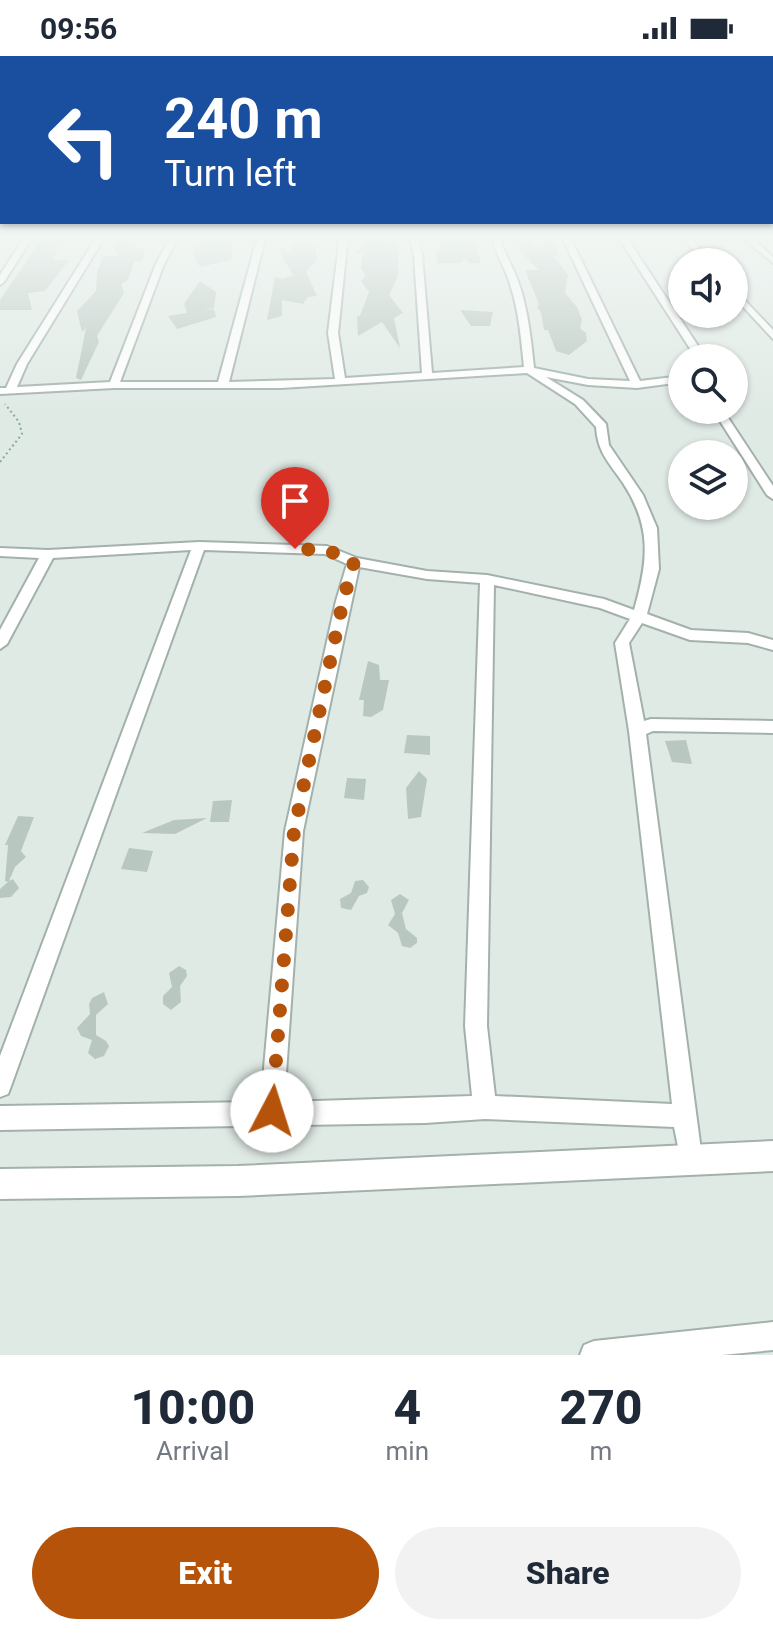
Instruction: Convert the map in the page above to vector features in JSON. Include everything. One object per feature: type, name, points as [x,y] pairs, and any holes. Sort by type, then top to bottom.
[{"type":"street","points":[[5,390],[64,296]]},
{"type":"street","points":[[114,385],[148,296]]},
{"type":"street","points":[[223,384],[246,296]]},
{"type":"street","points":[[337,296],[333,333],[340,381]]},
{"type":"street","points":[[421,296],[427,375]]},
{"type":"street","points":[[518,296],[524,317],[529,370]]},
{"type":"street","points":[[594,296],[637,385]]},
{"type":"street","points":[[660,296],[692,344]]},
{"type":"street","points":[[748,308],[773,336]]},
{"type":"street","points":[[5,390],[340,381],[529,370],[588,382],[637,385],[668,381]]},
{"type":"street","points":[[529,370],[579,402],[602,426],[603,445],[637,495],[651,528],[652,569],[639,616],[622,643],[637,731],[690,1158]]},
{"type":"street","points":[[727,424],[773,495]]},
{"type":"street","points":[[0,552],[48,554],[199,546],[327,550],[354,562],[427,575],[487,579],[590,601],[690,635],[748,638],[773,645]]},
{"type":"street","points":[[0,1086],[199,546]]},
{"type":"street","points":[[0,644],[48,554]]},
{"type":"street","points":[[272,1111],[294,831],[354,562]]},
{"type":"street","points":[[485,1107],[476,1026],[487,579]]},
{"type":"street","points":[[637,731],[651,725],[773,727]]},
{"type":"street","points":[[0,1118],[272,1111],[425,1111],[485,1107],[685,1116]]},
{"type":"street","points":[[0,1184],[238,1181],[773,1156]]},
{"type":"street","points":[[594,1355],[773,1336]]},
{"type":"path","points":[[0,462],[22,434],[19,422],[5,407],[5,390]]},
{"type":"building","points":[[3,296],[29,296],[32,310],[0,310]]},
{"type":"building","points":[[92,296],[122,296],[97,336],[99,342],[81,380],[76,378],[86,328],[82,332],[77,311]]},
{"type":"building","points":[[190,296],[216,296],[214,308],[203,311],[214,309],[216,317],[177,329],[168,316],[187,313],[184,304]]},
{"type":"building","points":[[272,296],[317,296],[308,297],[303,304],[282,300],[282,316],[267,320]]},
{"type":"building","points":[[368,296],[389,296],[403,313],[394,318],[400,348],[382,322],[358,336],[357,316],[360,316]]},
{"type":"building","points":[[536,296],[567,296],[577,307],[582,320],[580,328],[586,333],[587,341],[569,355],[556,351],[548,330],[544,330],[537,307]]},
{"type":"building","points":[[460,310],[493,312],[490,326],[471,326]]},
{"type":"building","points":[[368,661],[379,665],[380,680],[389,680],[383,710],[371,717],[363,716],[364,700],[359,700]]},
{"type":"building","points":[[407,735],[430,736],[430,755],[404,753]]},
{"type":"building","points":[[686,740],[692,764],[672,762],[665,741]]},
{"type":"building","points":[[419,771],[427,779],[421,817],[408,819],[406,788]]},
{"type":"building","points":[[347,778],[366,779],[364,800],[344,798]]},
{"type":"building","points":[[232,800],[229,822],[210,822],[213,801]]},
{"type":"building","points":[[18,816],[34,817],[21,851],[26,857],[15,867],[9,881],[13,879],[19,888],[11,897],[0,898],[0,889],[8,882],[5,881],[8,845],[5,845]]},
{"type":"building","points":[[207,818],[175,834],[142,833],[174,820]]},
{"type":"building","points":[[129,848],[153,851],[147,872],[121,869]]},
{"type":"building","points":[[363,880],[369,887],[367,893],[359,896],[351,910],[341,908],[340,899],[351,893],[355,881]]},
{"type":"building","points":[[400,894],[409,900],[402,913],[406,929],[417,938],[417,943],[410,948],[402,946],[398,933],[388,925],[395,914],[391,900]]},
{"type":"building","points":[[179,966],[186,970],[187,976],[180,986],[181,1002],[171,1010],[163,1004],[163,996],[172,987],[169,973]]},
{"type":"building","points":[[104,992],[108,1004],[96,1015],[96,1035],[109,1046],[104,1056],[95,1059],[88,1053],[92,1040],[81,1036],[77,1028],[90,1014],[92,998]]},
{"type":"route","points":[[272,1111],[294,831],[354,562],[327,550],[295,549]]}]
